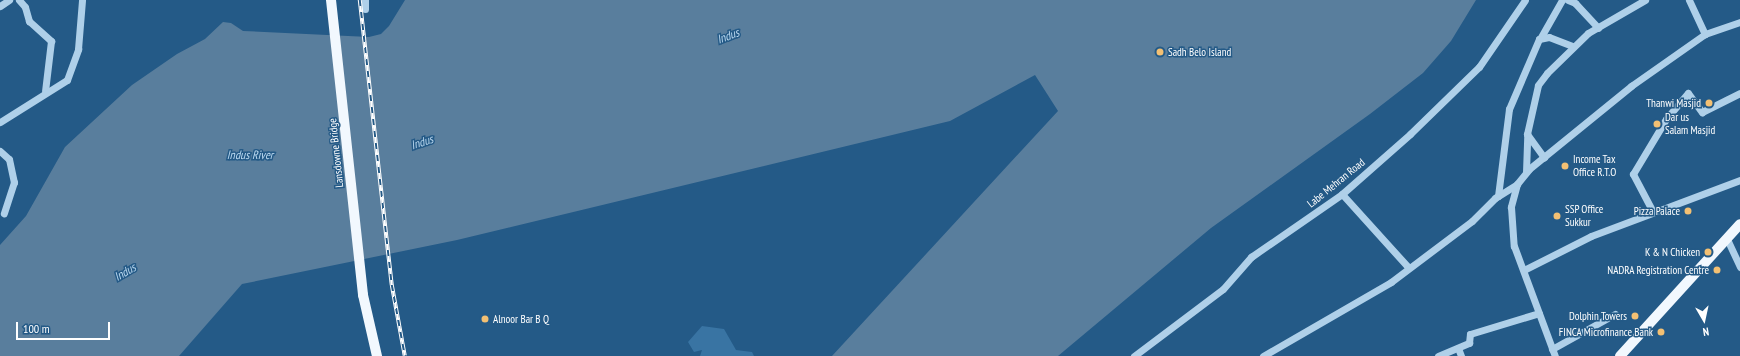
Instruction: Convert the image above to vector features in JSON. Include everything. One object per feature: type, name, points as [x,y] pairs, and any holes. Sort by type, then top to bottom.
[{"type":"main road","name":"Lansdowne Bridge","points":[[332,5],[363,295],[377,356]]},
{"type":"main road","points":[[1620,356],[1728,239],[1740,224]]},
{"type":"street","points":[[1,4],[9,0]]},
{"type":"street","points":[[20,0],[29,21],[51,41],[45,91]]},
{"type":"street","points":[[0,122],[45,91],[67,80],[78,49],[82,0]]},
{"type":"street","points":[[364,0],[365,9]]},
{"type":"street","name":"Labe Mehran Road","points":[[1134,356],[1223,289],[1251,257],[1342,194],[1479,67],[1525,0]]},
{"type":"street","points":[[1498,196],[1509,109],[1541,37],[1562,0]]},
{"type":"street","points":[[1568,0],[1575,3],[1598,28]]},
{"type":"street","points":[[1526,172],[1528,134],[1538,85],[1572,46],[1598,28],[1645,0]]},
{"type":"street","points":[[1689,0],[1705,34]]},
{"type":"street","points":[[1263,356],[1350,308],[1472,222],[1498,196],[1517,184],[1526,172],[1544,156],[1631,86],[1705,34],[1740,22]]},
{"type":"street","points":[[1541,37],[1572,46]]},
{"type":"street","points":[[1653,212],[1633,174],[1666,119],[1688,93],[1702,112],[1740,93]]},
{"type":"street","points":[[1528,134],[1544,156]]},
{"type":"street","points":[[0,151],[9,159],[14,175],[11,197],[4,213]]},
{"type":"street","points":[[1524,270],[1591,236],[1740,180]]},
{"type":"street","points":[[1517,184],[1511,207],[1511,226],[1514,246],[1554,354],[1614,314]]},
{"type":"street","points":[[1342,194],[1408,267]]},
{"type":"street","points":[[1728,239],[1740,267]]},
{"type":"street","points":[[1438,356],[1469,343],[1470,334],[1539,312]]},
{"type":"street","points":[[1458,348],[1461,356]]},
{"type":"shaded area","points":[[702,326],[724,329],[736,350],[752,352],[754,356],[700,356],[702,350],[694,352],[688,342]]},
{"type":"water","name":"Indus River","points":[[405,0],[1476,0],[1451,41],[1423,73],[1370,114],[1211,228],[1058,356],[832,356],[1058,111],[1035,75],[950,121],[457,240],[242,284],[179,356],[0,356],[0,245],[26,216],[65,147],[132,85],[177,54],[205,39],[223,22],[231,23],[243,31],[369,37],[381,34],[389,26]]},
{"type":"railway","points":[[360,0],[392,285],[405,356]]},
{"type":"place","name":"Sadh Belo Island","points":[[1160,52]]},
{"type":"place","name":"Thanwi Masjid","points":[[1709,103]]},
{"type":"place","name":"Dar us Salam Masjid","points":[[1657,124]]},
{"type":"place","name":"Income Tax Office R.T.O","points":[[1565,166]]},
{"type":"place","name":"Pizza Palace","points":[[1688,211]]},
{"type":"place","name":"SSP Office Sukkur","points":[[1557,216]]},
{"type":"place","name":"K & N Chicken","points":[[1708,252]]},
{"type":"place","name":"NADRA Registration Centre","points":[[1717,270]]},
{"type":"place","name":"Dolphin Towers","points":[[1635,316]]},
{"type":"place","name":"Alnoor Bar B Q","points":[[485,319]]},
{"type":"place","name":"FINCA Microfinance Bank","points":[[1661,332]]},
{"type":"water label","name":"Indus","points":[[728,36]]},
{"type":"water label","name":"Indus","points":[[422,142]]},
{"type":"water label","name":"Indus","points":[[125,272]]}]
